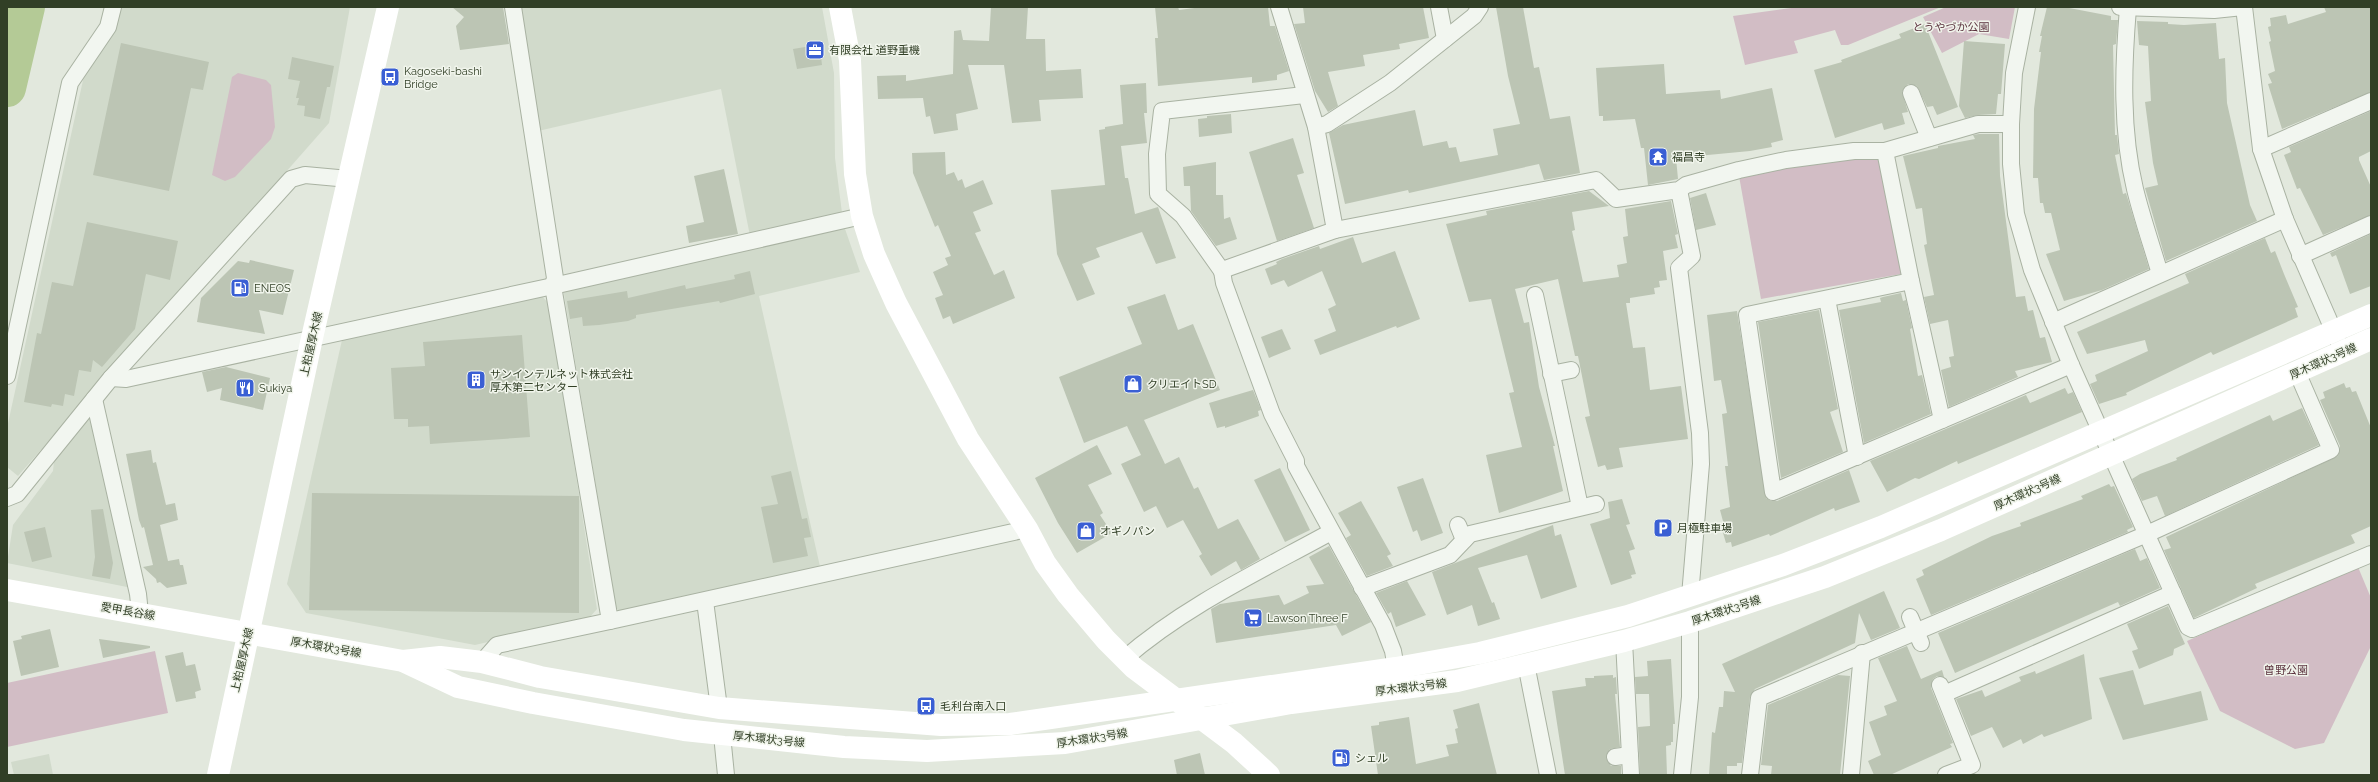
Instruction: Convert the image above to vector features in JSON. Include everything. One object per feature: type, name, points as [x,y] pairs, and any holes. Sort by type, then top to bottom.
[{"type":"street","points":[[7,376],[70,83],[108,27],[113,7]]},
{"type":"street","name":"上粕屋厚木線","points":[[218,775],[312,338],[350,179],[388,7]]},
{"type":"street","points":[[513,7],[555,278],[553,286],[610,621]]},
{"type":"street","points":[[840,7],[850,60],[855,174],[862,216],[874,254],[896,303],[968,439],[1027,529],[1045,563],[1068,595],[1124,659],[1234,743],[1269,775]]},
{"type":"street","points":[[1279,7],[1304,95],[1316,126],[1335,230]]},
{"type":"street","points":[[1439,7],[1444,39]]},
{"type":"street","points":[[1316,126],[1327,124],[1390,83],[1474,16],[1480,7]]},
{"type":"street","points":[[2027,7],[2014,73],[2010,124],[2011,164],[2016,214],[2032,270],[2070,365],[2188,627],[2192,629],[2371,554]]},
{"type":"street","points":[[2160,274],[2135,188],[2126,128],[2124,8],[2214,10],[2243,7],[2261,149],[2285,220],[2342,352]]},
{"type":"street","points":[[1910,94],[1929,138]]},
{"type":"street","points":[[1304,95],[1162,111],[1157,154],[1158,194],[1184,216],[1222,271],[1224,283],[1272,414],[1296,460],[1296,466],[1383,625],[1393,651],[1396,668]]},
{"type":"street","points":[[2261,149],[2371,102]]},
{"type":"street","points":[[1222,271],[1335,230],[1596,180],[1616,199],[1679,190],[1686,185],[1739,170],[1786,160],[1854,151],[1885,151],[1978,124],[2010,124]]},
{"type":"street","points":[[1885,151],[1911,281],[1942,420]]},
{"type":"street","points":[[7,498],[17,494],[111,378],[291,179],[305,175],[350,179]]},
{"type":"street","points":[[1679,190],[1692,256],[1679,268],[1700,433],[1701,464],[1690,596]]},
{"type":"street","points":[[111,378],[126,379],[553,286],[862,216]]},
{"type":"street","points":[[2053,322],[2285,220]]},
{"type":"street","points":[[2300,256],[2371,224]]},
{"type":"street","points":[[1911,281],[1747,315],[1772,492],[2070,365]]},
{"type":"street","points":[[1535,295],[1580,507]]},
{"type":"street","points":[[1827,298],[1857,457]]},
{"type":"street","name":"厚木環状3号線","points":[[403,661],[440,657],[482,662],[540,677],[719,708],[882,722],[941,725],[1010,724],[1396,668],[1480,653],[1628,616],[1783,565],[1881,527],[2371,315]]},
{"type":"street","name":"厚木環状3号線","points":[[249,633],[403,661],[458,687],[533,704],[722,734],[844,747],[927,751],[1065,742],[1291,703],[1457,681],[1624,641],[1690,622],[1825,577],[1941,530],[2371,339]]},
{"type":"street","points":[[1551,374],[1571,370]]},
{"type":"street","points":[[1750,775],[1758,698],[2147,534],[2330,450],[2297,372]]},
{"type":"street","points":[[94,399],[138,594],[140,613]]},
{"type":"street","points":[[1362,588],[1450,555],[1470,534],[1596,504]]},
{"type":"street","points":[[1458,525],[1464,540]]},
{"type":"street","points":[[482,662],[497,645],[704,601],[1027,529]]},
{"type":"street","points":[[1124,659],[1154,633],[1205,601],[1331,532]]},
{"type":"street","name":"愛甲長谷線","points":[[7,590],[249,633]]},
{"type":"street","points":[[1946,775],[1972,765],[1942,689],[2173,593]]},
{"type":"street","points":[[704,601],[719,708]]},
{"type":"street","points":[[1682,775],[1690,697],[1690,622]]},
{"type":"street","points":[[1624,641],[1623,756],[1631,775]]},
{"type":"street","points":[[1851,775],[1862,654]]},
{"type":"street","points":[[1526,664],[1548,775]]},
{"type":"street","points":[[722,734],[726,775]]},
{"type":"shaded area","points":[[120,7],[350,7],[329,123],[18,476],[7,467],[7,428],[85,71]]},
{"type":"shaded area","points":[[520,7],[822,7],[834,73],[835,158],[842,213],[750,236],[721,89],[538,131]]},
{"type":"shaded area","points":[[844,226],[860,272],[759,296],[821,571],[624,615],[616,608],[563,288]]},
{"type":"shaded area","points":[[541,295],[549,304],[597,609],[589,618],[475,645],[306,613],[287,584],[342,340]]},
{"type":"shaded area","points":[[93,413],[132,588],[7,563],[13,525],[53,471],[54,461]]},
{"type":"shaded area","points":[[49,754],[53,775],[14,775],[11,762]]},
{"type":"green space","points":[[1799,7],[1941,7],[1848,45],[1841,45],[1835,30],[1794,41],[1798,53],[1745,65],[1733,16]]},
{"type":"green space","name":"とうやづか公園","points":[[1946,7],[2015,7],[2009,39],[1979,34],[1942,53],[1923,17]]},
{"type":"green space","points":[[238,73],[266,80],[271,85],[275,127],[271,139],[235,177],[225,181],[212,175],[232,77]]},
{"type":"green space","points":[[1858,154],[1879,155],[1903,267],[1901,274],[1761,299],[1739,176]]},
{"type":"green space","name":"曽野公園","points":[[2358,567],[2371,598],[2371,646],[2324,743],[2295,749],[2220,711],[2187,641]]},
{"type":"green space","points":[[155,651],[168,713],[7,747],[7,683]]},
{"type":"building","points":[[452,7],[503,7],[509,44],[460,50],[456,26],[464,17]]},
{"type":"building","points":[[991,7],[1028,7],[1026,39],[1045,39],[1046,71],[1081,69],[1083,98],[1039,100],[1041,121],[1012,123],[1004,65],[968,65],[978,109],[956,114],[958,130],[934,134],[930,116],[926,117],[923,98],[878,99],[877,76],[906,75],[906,81],[953,74],[954,31],[961,30],[963,40],[989,41]]},
{"type":"building","points":[[1155,7],[1178,7],[1179,10],[1202,7],[1268,7],[1270,26],[1275,26],[1289,71],[1277,75],[1277,80],[1252,83],[1252,77],[1158,86],[1155,38],[1158,38]]},
{"type":"building","points":[[1303,7],[1423,7],[1429,38],[1399,44],[1400,49],[1363,55],[1365,66],[1328,72],[1338,106],[1328,112],[1315,91],[1294,24],[1305,23]]},
{"type":"building","points":[[1496,7],[1523,7],[1534,68],[1539,67],[1550,119],[1570,116],[1580,173],[1544,180],[1539,164],[1409,193],[1408,190],[1345,204],[1329,133],[1343,125],[1415,110],[1423,146],[1447,141],[1449,148],[1456,147],[1460,162],[1498,155],[1493,129],[1520,124],[1508,76]]},
{"type":"building","points":[[2047,7],[2064,7],[2111,16],[2111,20],[2118,20],[2116,44],[2113,45],[2115,135],[2117,135],[2119,154],[2115,155],[2123,194],[2126,193],[2149,269],[2102,290],[2064,301],[2046,254],[2060,250],[2051,213],[2045,213],[2043,203],[2040,203],[2038,178],[2033,178],[2034,109],[2041,52],[2039,52],[2042,36],[2040,36]]},
{"type":"building","points":[[2324,7],[2371,7],[2371,92],[2282,129],[2268,84],[2272,83],[2268,74],[2275,71],[2269,42],[2271,41],[2268,27],[2271,26],[2270,18],[2286,15],[2288,24],[2326,12]]},
{"type":"building","points":[[2137,21],[2168,22],[2168,24],[2184,25],[2216,23],[2219,59],[2225,58],[2227,103],[2250,205],[2257,221],[2166,261],[2145,188],[2158,185],[2153,163],[2145,102],[2151,101],[2148,46],[2139,45]]},
{"type":"building","points":[[1925,24],[1958,107],[1937,115],[1933,106],[1927,107],[1917,86],[1908,84],[1902,92],[1908,112],[1902,113],[1905,124],[1884,130],[1882,123],[1835,138],[1814,70],[1842,62],[1841,60],[1901,38],[1899,34]]},
{"type":"building","points":[[1964,41],[2005,44],[2001,94],[1998,94],[1996,114],[1978,115],[1965,118],[1959,106]]},
{"type":"building","points":[[121,43],[209,62],[203,90],[191,88],[169,191],[93,175]]},
{"type":"building","points":[[811,46],[811,50],[820,48],[822,65],[797,69],[793,49]]},
{"type":"building","points":[[292,57],[334,66],[330,87],[327,87],[320,119],[304,116],[305,106],[297,105],[299,98],[296,98],[300,81],[288,79]]},
{"type":"building","points":[[1664,64],[1666,94],[1720,90],[1721,99],[1772,88],[1783,140],[1771,143],[1772,147],[1750,151],[1676,158],[1678,179],[1648,185],[1644,148],[1641,148],[1635,119],[1603,121],[1603,116],[1599,116],[1596,68]]},
{"type":"building","points":[[1146,83],[1147,113],[1144,113],[1147,143],[1121,146],[1125,178],[1128,178],[1135,214],[1158,207],[1176,258],[1156,264],[1142,232],[1096,248],[1100,257],[1082,264],[1095,294],[1077,301],[1057,254],[1051,190],[1105,185],[1099,130],[1105,129],[1105,127],[1123,124],[1120,85]]},
{"type":"building","points":[[2371,111],[2371,151],[2359,157],[2359,160],[2371,187],[2371,215],[2323,235],[2300,188],[2297,189],[2284,155],[2291,152],[2289,147]]},
{"type":"building","points":[[1231,114],[1232,133],[1199,137],[1198,119],[1207,118],[1207,116]]},
{"type":"building","points":[[1999,134],[2000,176],[2016,297],[2025,296],[2028,311],[2033,310],[2040,338],[2045,337],[2052,362],[2015,371],[2018,377],[1949,407],[1941,370],[1951,367],[1949,357],[1954,356],[1948,320],[1930,324],[1924,297],[1934,295],[1924,245],[1927,244],[1922,208],[1916,209],[1903,156],[1938,148],[1938,146],[1975,139],[1973,135]]},
{"type":"building","points":[[1293,138],[1304,173],[1297,175],[1314,228],[1277,241],[1249,152]]},
{"type":"building","points":[[945,152],[946,175],[954,172],[958,181],[962,179],[965,188],[983,180],[993,204],[973,212],[981,231],[975,233],[994,275],[1004,270],[1015,298],[953,324],[950,316],[943,319],[935,298],[943,295],[933,272],[948,265],[945,258],[951,256],[938,225],[935,227],[913,173],[912,153]]},
{"type":"building","points":[[1216,162],[1216,195],[1223,195],[1224,219],[1230,217],[1237,239],[1216,246],[1191,211],[1190,186],[1184,186],[1183,167]]},
{"type":"building","points":[[724,169],[738,234],[689,243],[686,226],[704,222],[694,176]]},
{"type":"building","points":[[1589,191],[1609,206],[1572,212],[1575,230],[1572,231],[1583,282],[1619,277],[1617,265],[1627,263],[1623,237],[1628,236],[1625,209],[1671,201],[1678,234],[1675,235],[1678,248],[1663,251],[1667,280],[1659,281],[1660,287],[1654,288],[1655,294],[1630,298],[1630,303],[1626,303],[1633,348],[1645,347],[1650,390],[1681,386],[1688,439],[1619,448],[1623,467],[1607,470],[1605,465],[1598,467],[1585,417],[1590,416],[1578,356],[1575,356],[1558,279],[1515,289],[1524,323],[1529,322],[1539,387],[1555,446],[1553,446],[1563,491],[1499,513],[1486,455],[1522,447],[1509,393],[1514,392],[1491,299],[1469,302],[1446,224],[1487,215],[1486,211]]},
{"type":"building","points":[[1706,193],[1716,225],[1696,230],[1690,198]]},
{"type":"building","points":[[87,222],[178,241],[170,280],[146,274],[135,329],[102,367],[93,360],[91,372],[79,370],[74,396],[65,394],[63,406],[52,404],[51,407],[24,402],[37,333],[41,334],[52,282],[73,286]]},
{"type":"building","points":[[2371,234],[2371,286],[2350,294],[2336,255],[2332,257],[2330,253]]},
{"type":"building","points":[[1353,237],[1362,263],[1395,251],[1420,319],[1397,328],[1396,326],[1320,355],[1314,340],[1336,331],[1328,309],[1336,305],[1322,271],[1288,287],[1284,280],[1271,285],[1265,269],[1277,264],[1276,262],[1282,259],[1319,246],[1320,249]]},
{"type":"building","points":[[2265,238],[2271,253],[2275,251],[2298,307],[2295,308],[2298,317],[2213,355],[2211,352],[2126,393],[2127,395],[2099,404],[2090,384],[2097,381],[2095,375],[2148,351],[2145,340],[2087,354],[2077,332],[2189,283],[2185,274]]},
{"type":"building","points":[[250,260],[294,270],[283,315],[259,310],[265,334],[197,322],[201,298],[238,261],[249,263]]},
{"type":"building","points":[[750,271],[755,294],[720,303],[719,301],[636,315],[636,318],[628,321],[599,325],[583,326],[582,317],[570,319],[567,301],[627,291],[628,298],[685,285],[686,289],[735,279],[734,275]]},
{"type":"building","points":[[1901,293],[1903,301],[1906,300],[1912,328],[1910,329],[1918,376],[1922,375],[1931,414],[1864,443],[1839,310],[1881,302],[1880,298]]},
{"type":"building","points":[[1165,294],[1178,330],[1193,324],[1220,390],[1144,420],[1165,464],[1179,457],[1194,489],[1198,487],[1218,529],[1238,519],[1260,559],[1241,570],[1236,561],[1211,576],[1199,556],[1202,554],[1183,520],[1167,528],[1156,506],[1144,512],[1121,464],[1141,455],[1127,426],[1084,443],[1059,377],[1142,344],[1127,307]]},
{"type":"building","points":[[1819,310],[1838,409],[1830,412],[1843,452],[1781,478],[1758,322]]},
{"type":"building","points":[[1737,311],[1766,498],[1771,501],[1777,501],[1849,470],[1860,502],[1835,511],[1834,508],[1770,536],[1769,534],[1732,547],[1731,542],[1726,543],[1721,526],[1724,525],[1720,510],[1730,507],[1725,466],[1728,466],[1722,414],[1727,413],[1721,380],[1714,381],[1707,315]]},
{"type":"building","points":[[1282,329],[1291,349],[1269,358],[1261,337]]},
{"type":"building","name":"サンインテルネット株式会社 厚木第二センター","points":[[522,335],[530,437],[430,444],[429,426],[408,427],[408,419],[394,419],[391,368],[425,366],[423,342]]},
{"type":"building","name":"Sukiya","points":[[226,367],[270,378],[263,410],[220,400],[222,388],[207,392],[202,372]]},
{"type":"building","points":[[2344,383],[2346,388],[2350,387],[2352,392],[2356,391],[2371,428],[2371,526],[2351,535],[2355,543],[2255,584],[2257,588],[2194,618],[2164,550],[2171,548],[2166,537],[2338,456],[2340,446],[2320,400],[2325,398],[2323,392]]},
{"type":"building","points":[[2065,388],[2068,394],[2073,392],[2082,412],[1958,464],[1957,461],[1919,479],[1915,478],[1887,492],[1870,461],[2026,395],[2030,403]]},
{"type":"building","points":[[1253,390],[1261,410],[1258,411],[1259,416],[1225,428],[1225,426],[1217,428],[1209,403]]},
{"type":"building","points":[[2302,408],[2319,445],[2165,516],[2157,496],[2142,501],[2132,479],[2140,474],[2177,460],[2176,458],[2270,415],[2273,421]]},
{"type":"building","points":[[1097,445],[1112,474],[1088,485],[1103,513],[1100,515],[1112,533],[1077,553],[1058,523],[1035,478]]},
{"type":"building","points":[[151,450],[153,463],[156,462],[166,505],[175,503],[178,520],[160,525],[168,561],[179,559],[180,565],[183,565],[187,584],[167,588],[160,582],[157,583],[156,579],[143,567],[153,565],[144,527],[142,528],[139,520],[126,454]]},
{"type":"building","points":[[1280,468],[1310,530],[1285,542],[1254,480]]},
{"type":"building","points":[[791,471],[802,519],[807,518],[811,537],[804,538],[808,556],[773,563],[761,507],[778,504],[771,476]]},
{"type":"building","points":[[1423,478],[1443,533],[1421,541],[1417,530],[1413,532],[1397,487]]},
{"type":"building","points":[[2109,484],[2111,487],[2114,486],[2133,527],[2127,530],[2128,532],[1931,615],[1916,579],[1924,575],[1922,570],[1992,536],[2021,526],[2020,523],[2083,499],[2081,496]]},
{"type":"building","points":[[312,493],[579,496],[579,613],[309,610]]},
{"type":"building","points":[[1622,499],[1630,524],[1626,525],[1635,549],[1629,551],[1636,574],[1631,575],[1632,578],[1611,585],[1590,524],[1610,518],[1608,502]]},
{"type":"building","points":[[1361,501],[1391,554],[1387,556],[1393,566],[1367,576],[1346,538],[1351,535],[1338,513]]},
{"type":"building","points":[[103,509],[113,563],[110,579],[92,576],[95,557],[91,510]]},
{"type":"building","points":[[1553,525],[1555,536],[1561,534],[1577,587],[1541,599],[1527,555],[1478,568],[1492,603],[1494,602],[1500,619],[1478,626],[1472,605],[1447,615],[1432,572]]},
{"type":"building","points":[[45,527],[52,557],[32,562],[24,532]]},
{"type":"building","points":[[1329,546],[1371,622],[1342,636],[1336,625],[1216,643],[1211,609],[1220,604],[1279,595],[1284,605],[1309,593],[1306,586],[1324,584],[1309,557]]},
{"type":"building","points":[[2135,549],[2140,561],[2147,558],[2160,588],[2120,606],[2118,602],[1955,673],[1938,633]]},
{"type":"building","points":[[1407,581],[1426,615],[1396,627],[1391,612],[1388,614],[1376,593]]},
{"type":"building","points":[[1884,591],[1900,628],[1871,640],[1859,613],[1855,643],[1755,689],[1750,697],[1742,763],[1737,763],[1737,766],[1727,766],[1727,775],[1709,775],[1712,732],[1715,733],[1719,707],[1723,707],[1724,691],[1735,692],[1722,664]]},
{"type":"building","points":[[2168,606],[2185,644],[2174,649],[2173,655],[2139,669],[2132,651],[2138,649],[2127,624]]},
{"type":"building","points":[[50,629],[59,667],[21,676],[13,641],[22,639],[21,636]]},
{"type":"building","points":[[99,639],[150,646],[150,648],[103,658]]},
{"type":"building","points":[[1907,646],[1921,679],[1942,670],[1944,677],[1937,676],[1933,679],[1931,688],[1953,743],[1950,744],[1952,747],[1890,775],[1874,775],[1868,761],[1881,755],[1869,722],[1887,715],[1884,706],[1897,701],[1878,658]]},
{"type":"building","points":[[183,652],[186,666],[195,664],[201,690],[195,692],[196,698],[176,702],[165,656]]},
{"type":"building","points":[[2084,654],[2092,719],[2044,737],[2042,734],[2023,744],[2021,739],[2003,748],[1992,727],[1971,736],[1956,699],[1982,690],[1985,697],[2021,681],[2019,677],[2035,671],[2036,674]]},
{"type":"building","points":[[1671,659],[1675,724],[1673,724],[1673,742],[1671,742],[1671,745],[1666,746],[1667,775],[1640,775],[1638,727],[1650,726],[1649,694],[1636,694],[1635,677],[1648,676],[1647,661]]},
{"type":"building","points":[[2133,670],[2144,705],[2201,691],[2208,720],[2123,740],[2099,678]]},
{"type":"building","points":[[1613,675],[1613,678],[1616,677],[1617,694],[1615,694],[1620,747],[1610,749],[1606,758],[1611,766],[1621,766],[1621,775],[1565,775],[1552,691],[1586,686],[1585,678]]},
{"type":"building","points":[[1838,675],[1850,676],[1840,775],[1771,775],[1772,766],[1761,765],[1768,705]]},
{"type":"building","points":[[1479,703],[1497,775],[1378,775],[1371,726],[1379,725],[1379,722],[1409,717],[1416,764],[1449,756],[1446,745],[1458,743],[1455,729],[1458,728],[1453,710]]},
{"type":"building","points":[[1200,753],[1205,775],[1177,775],[1174,760]]},
{"type":"waterway","points":[[7,88],[26,7]]},
{"type":"place","name":"有限会社 道野重機","points":[[815,50]]},
{"type":"place","name":"Kagoseki-bashi Bridge","points":[[390,77]]},
{"type":"place","name":"福昌寺","points":[[1658,157]]},
{"type":"place","name":"ENEOS","points":[[240,288]]},
{"type":"place","name":"サンインテルネット株式会社 厚木第二センター","points":[[476,380]]},
{"type":"place","name":"クリエイトSD","points":[[1133,384]]},
{"type":"place","name":"Sukiya","points":[[245,388]]},
{"type":"place","name":"月極駐車場","points":[[1663,528]]},
{"type":"place","name":"オギノパン","points":[[1086,531]]},
{"type":"place","name":"Lawson Three F","points":[[1253,618]]},
{"type":"place","name":"毛利台南入口","points":[[926,706]]},
{"type":"place","name":"シェル","points":[[1341,758]]}]
